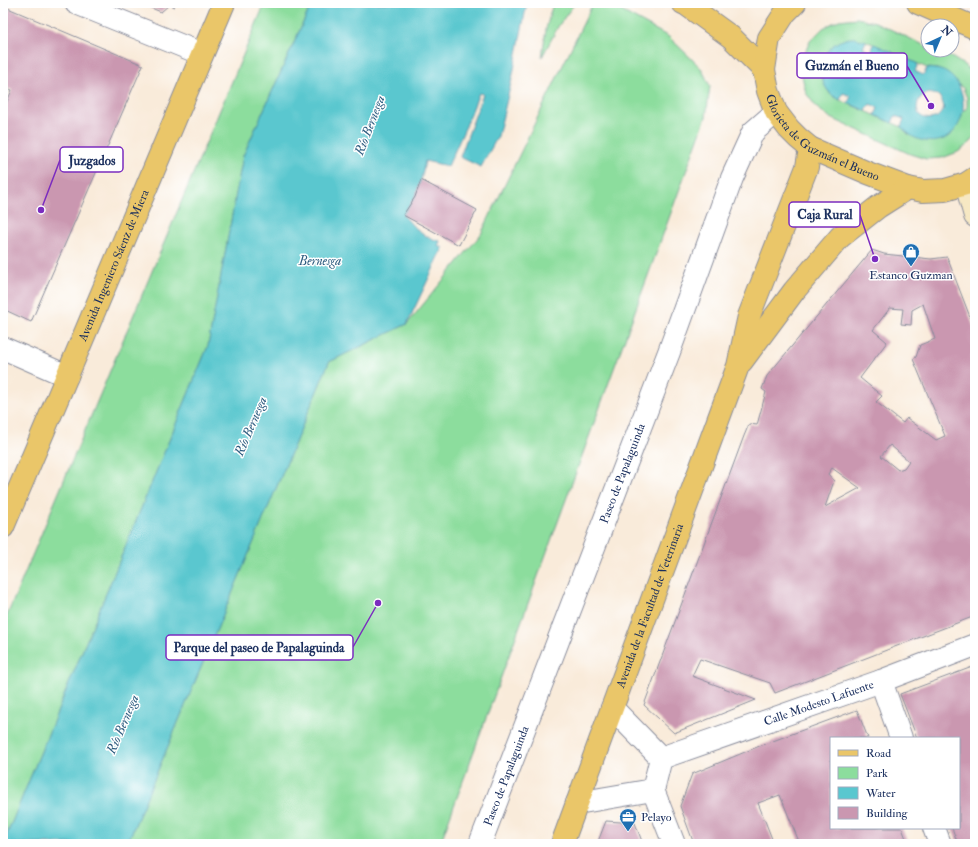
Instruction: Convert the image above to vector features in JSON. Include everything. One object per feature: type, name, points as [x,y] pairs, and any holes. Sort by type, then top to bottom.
[{"type":"main road","name":"Avenida Ingeniero Sáenz de Miera","points":[[3,527],[224,3]]},
{"type":"main road","points":[[683,3],[731,37],[764,70]]},
{"type":"main road","name":"Glorieta de Guzmán el Bueno","points":[[795,3],[785,13],[770,38],[764,70],[768,92],[776,112],[789,129],[810,148],[868,173],[908,188],[923,191],[945,190],[970,181]]},
{"type":"main road","points":[[918,3],[975,28]]},
{"type":"main road","name":"Avenida de la Facultad de Veterinaria","points":[[562,844],[738,366],[749,316],[807,167],[810,148]]},
{"type":"main road","name":"Avenida de la Facultad de Veterinaria","points":[[738,366],[794,291],[840,237],[878,207],[908,188]]},
{"type":"street","points":[[76,3],[202,54]]},
{"type":"street","name":"Paseo de Papalaguinda","points":[[480,844],[669,352],[732,178],[753,132],[776,112]]},
{"type":"street","points":[[970,181],[975,216]]},
{"type":"street","points":[[3,348],[67,376]]},
{"type":"street","name":"Calle Modesto Lafuente","points":[[661,758],[881,681],[975,645]]},
{"type":"street","points":[[881,681],[901,737]]},
{"type":"street","points":[[612,708],[661,758],[653,790],[674,844]]},
{"type":"street","points":[[577,803],[653,790]]},
{"type":"street","points":[[934,829],[940,844]]},
{"type":"green space","points":[[265,3],[312,3],[243,156],[208,346],[3,844],[3,625]]},
{"type":"green space","points":[[553,3],[575,3],[559,25],[542,57],[546,29]]},
{"type":"green space","points":[[593,3],[607,3],[669,37],[701,68],[710,86],[706,117],[440,844],[127,844],[329,362],[407,324],[481,234]]},
{"type":"green space","points":[[857,18],[875,22],[920,43],[920,58],[953,58],[967,67],[975,77],[975,135],[971,142],[958,152],[942,158],[926,159],[910,154],[831,118],[817,108],[806,93],[802,76],[803,57],[810,41],[823,28],[839,20]],"holes":[[[866,41],[927,68],[938,69],[963,88],[967,98],[967,109],[909,135],[902,127],[840,100],[830,94],[824,84]]]},
{"type":"water","name":"Bernesga","points":[[312,3],[527,3],[512,79],[498,136],[481,167],[460,157],[483,94],[479,93],[448,166],[425,161],[421,180],[415,197],[403,215],[413,226],[429,238],[440,241],[438,246],[443,248],[407,324],[329,362],[127,844],[3,844],[208,346],[243,156]]},
{"type":"water","points":[[855,38],[866,41],[863,48],[871,52],[874,44],[893,52],[889,60],[897,64],[901,56],[918,64],[915,71],[923,75],[927,68],[940,70],[947,73],[956,82],[962,94],[963,106],[961,118],[955,129],[947,137],[935,141],[921,140],[912,136],[901,127],[904,119],[895,116],[892,123],[875,115],[878,108],[870,104],[866,111],[848,103],[851,96],[843,93],[840,100],[832,95],[822,79],[822,63],[825,55],[835,44],[846,39]],"holes":[[[929,93],[938,95],[943,104],[943,111],[939,116],[927,119],[921,116],[917,111],[918,102],[920,99]]]},
{"type":"building","points":[[139,3],[176,3],[174,7],[169,5],[161,12]]},
{"type":"building","points":[[3,6],[143,65],[31,322],[3,309],[3,111],[12,90],[5,87],[3,91]]},
{"type":"building","points":[[421,180],[477,210],[459,245],[403,215],[415,197]]},
{"type":"building","points":[[872,250],[884,254],[931,259],[947,257],[975,330],[975,616],[775,693],[770,683],[700,659],[692,676],[756,700],[674,733],[644,705],[744,436],[749,424],[757,425],[766,392],[762,389],[767,376]],"holes":[[[923,304],[935,339],[920,345],[916,357],[913,359],[945,436],[936,440],[907,418],[903,423],[876,402],[882,396],[860,378],[887,342],[873,330],[890,308],[903,309],[901,324],[911,325],[912,310]],[[890,445],[909,461],[904,468],[898,470],[881,456]],[[832,468],[860,488],[825,507],[834,481],[828,474]]]},
{"type":"building","points":[[975,666],[975,844],[958,844],[952,829],[960,829],[960,737],[917,737],[900,694]]},
{"type":"building","points":[[857,710],[868,737],[830,737],[830,829],[902,829],[908,844],[800,844],[780,795],[758,803],[774,844],[694,844],[680,806],[692,774],[762,745]]},
{"type":"building","points":[[606,821],[635,823],[643,844],[597,844]]},
{"type":"place","name":"Guzmán el Bueno","points":[[931,106]]},
{"type":"place","name":"Juzgados","points":[[41,210]]},
{"type":"place","name":"Caja Rural","points":[[875,259]]},
{"type":"place","name":"Estanco Guzman","points":[[911,267]]},
{"type":"place","name":"Parque del paseo de Papalaguinda","points":[[378,603]]},
{"type":"place","name":"Pelayo","points":[[628,832]]},
{"type":"water label","name":"Río Bernesga","points":[[369,125]]},
{"type":"water label","name":"Río Bernesga","points":[[250,426]]},
{"type":"water label","name":"Río Bernesga","points":[[122,724]]}]
